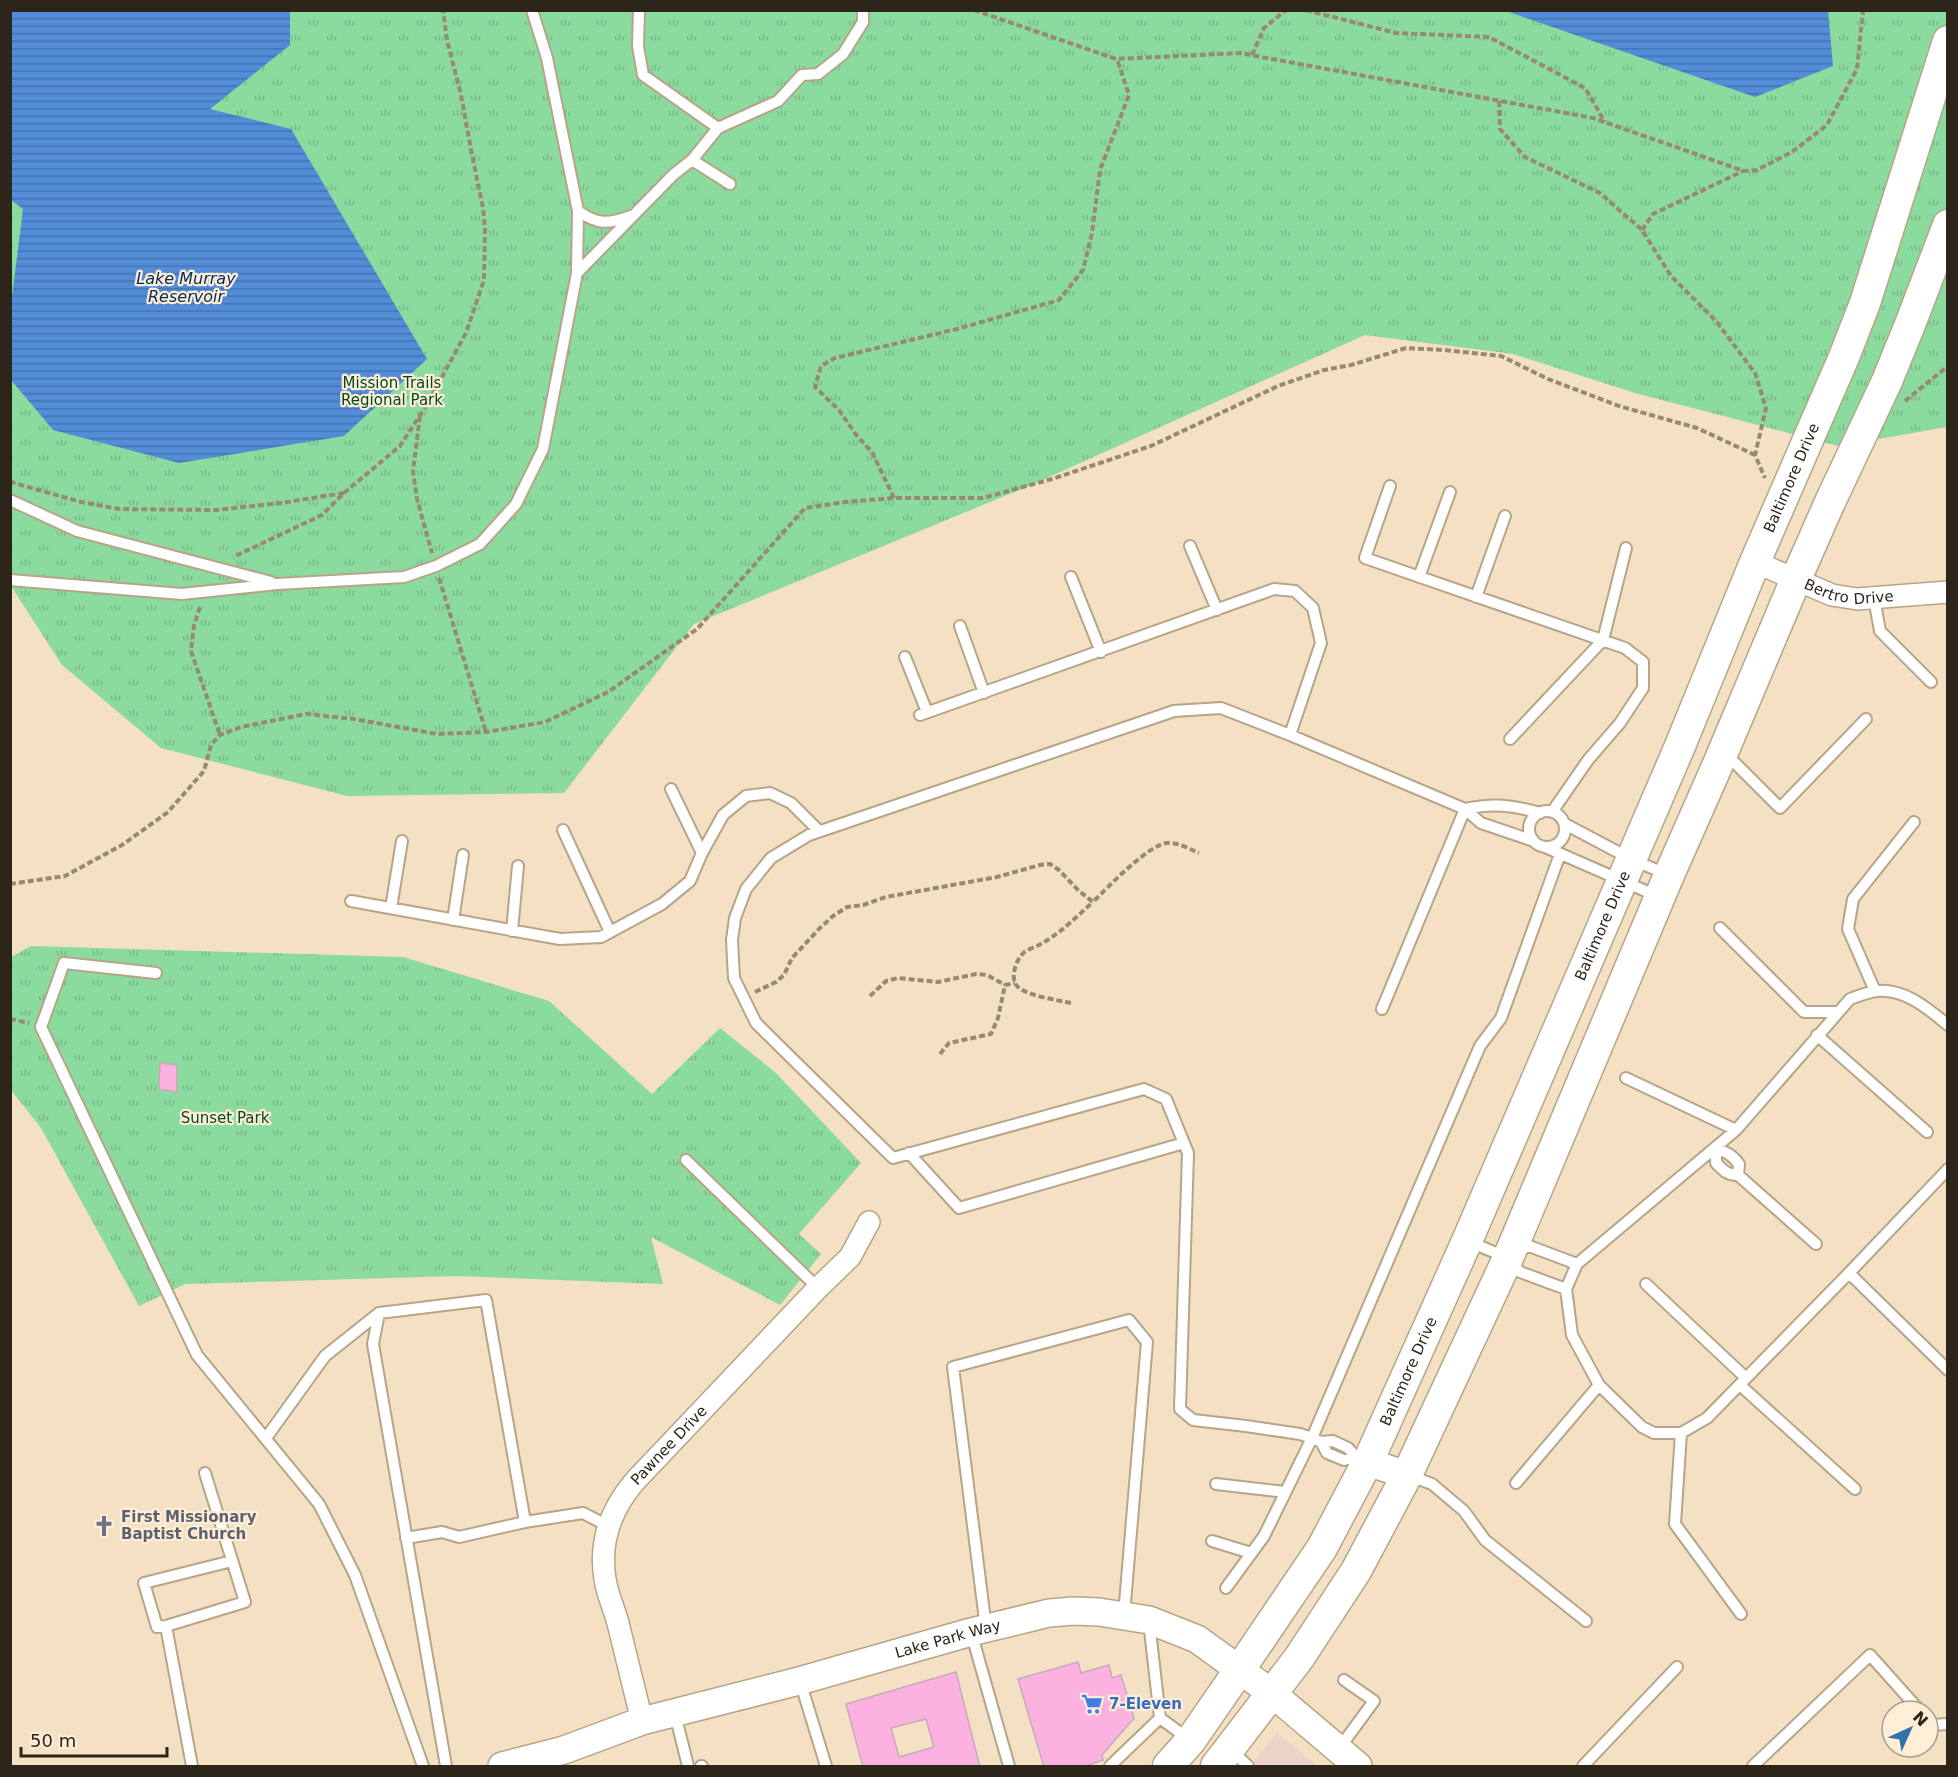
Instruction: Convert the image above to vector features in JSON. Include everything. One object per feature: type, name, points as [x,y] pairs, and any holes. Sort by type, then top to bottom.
[{"type":"main road","name":"Baltimore Drive","points":[[1168,1767],[1191,1740],[1322,1548],[1467,1241],[1680,746],[1865,303],[1939,74],[1947,41]]},
{"type":"main road","points":[[1231,1761],[1356,1571],[1407,1475],[1508,1258],[1796,579],[1911,322],[1947,225]]},
{"type":"street","name":"Bertro Drive","points":[[1755,562],[1832,595],[1857,599],[1947,592]]},
{"type":"street","name":"Pawnee Drive","points":[[642,1721],[615,1610],[605,1579],[604,1548],[608,1526],[618,1504],[635,1481],[850,1257],[869,1222]]},
{"type":"street","points":[[1362,1460],[1407,1475]]},
{"type":"street","name":"Lake Park Way","points":[[502,1767],[564,1750],[642,1721],[800,1681],[979,1630],[1049,1613],[1083,1611],[1137,1618],[1197,1639],[1273,1695],[1348,1758]]},
{"type":"lane","points":[[10,580],[182,594],[277,584],[404,577],[436,566],[480,544],[516,504],[543,449],[577,273],[578,211],[547,58],[532,10]]},
{"type":"lane","points":[[639,10],[638,46],[643,75],[718,128]]},
{"type":"lane","points":[[577,273],[673,175],[692,160],[718,128],[778,101],[802,75],[818,74],[843,54],[863,22],[863,10]]},
{"type":"lane","points":[[692,160],[730,184]]},
{"type":"lane","points":[[578,211],[592,221],[614,221],[634,214]]},
{"type":"lane","points":[[1390,486],[1365,558],[1625,648],[1643,662],[1643,688],[1620,723],[1546,812],[1532,820],[1531,837],[1534,841]]},
{"type":"lane","points":[[1419,577],[1450,492]]},
{"type":"lane","points":[[10,500],[77,531],[277,584]]},
{"type":"lane","points":[[1476,597],[1505,516]]},
{"type":"lane","points":[[1190,546],[1217,610]]},
{"type":"lane","points":[[1510,739],[1603,640],[1626,548]]},
{"type":"lane","points":[[1071,577],[1101,652]]},
{"type":"lane","points":[[905,657],[924,714],[1274,590],[1295,591],[1313,608],[1320,643],[1290,735]]},
{"type":"lane","points":[[1875,598],[1880,631],[1931,682]]},
{"type":"lane","points":[[960,626],[984,693]]},
{"type":"lane","points":[[1362,1460],[1348,1448],[1333,1441],[1317,1440],[1300,1434],[1246,1425],[1193,1420],[1180,1409],[1188,1154],[1166,1100],[1143,1089],[893,1158],[756,1023],[734,978],[732,940],[735,918],[746,889],[771,858],[819,831],[1174,711],[1221,708],[1465,809],[1481,823],[1534,841],[1560,854],[1627,870],[1664,886]]},
{"type":"lane","points":[[1724,752],[1780,808],[1866,719]]},
{"type":"lane","points":[[671,789],[702,853]]},
{"type":"lane","points":[[351,901],[560,939],[601,937],[662,904],[690,881],[723,815],[747,796],[770,793],[791,803],[819,831]]},
{"type":"lane","points":[[1465,809],[1486,804],[1516,806],[1562,818],[1564,836],[1561,841],[1551,847],[1545,847]]},
{"type":"lane","points":[[1382,1010],[1465,809]]},
{"type":"lane","points":[[1875,991],[1848,929],[1852,898],[1914,822]]},
{"type":"lane","points":[[1564,824],[1627,870],[1664,886]]},
{"type":"lane","points":[[563,830],[610,932]]},
{"type":"lane","points":[[391,909],[402,841]]},
{"type":"lane","points":[[1226,1588],[1264,1536],[1286,1492],[1317,1440],[1480,1046],[1501,1018],[1560,854]]},
{"type":"lane","points":[[453,920],[463,855]]},
{"type":"lane","points":[[512,931],[518,866]]},
{"type":"lane","points":[[1720,928],[1804,1012],[1837,1012]]},
{"type":"lane","points":[[156,973],[64,963],[41,1027],[197,1354],[319,1504],[355,1575],[423,1767]]},
{"type":"lane","points":[[1947,1025],[1920,1002],[1895,992],[1875,991],[1850,999],[1816,1035],[1736,1130],[1577,1264],[1566,1289],[1572,1335],[1599,1385],[1642,1427],[1654,1433],[1681,1433],[1707,1418],[1849,1274],[1947,1168]]},
{"type":"lane","points":[[1816,1035],[1927,1132]]},
{"type":"lane","points":[[1626,1078],[1736,1130]]},
{"type":"lane","points":[[909,1153],[959,1208],[1184,1143]]},
{"type":"lane","points":[[1716,1149],[1716,1163],[1730,1175],[1738,1175],[1816,1244]]},
{"type":"lane","points":[[686,1160],[818,1288]]},
{"type":"lane","points":[[1467,1241],[1508,1258],[1520,1272],[1566,1289]]},
{"type":"lane","points":[[1508,1258],[1529,1246],[1577,1264]]},
{"type":"lane","points":[[1849,1274],[1947,1370]]},
{"type":"lane","points":[[1646,1284],[1855,1489]]},
{"type":"lane","points":[[267,1438],[325,1356],[379,1313],[486,1300],[525,1522]]},
{"type":"lane","points":[[379,1313],[373,1344],[446,1767]]},
{"type":"lane","points":[[1009,1767],[979,1630],[953,1367],[1129,1320],[1147,1342],[1137,1618],[1160,1718],[1191,1740]]},
{"type":"lane","points":[[1516,1483],[1599,1385]]},
{"type":"lane","points":[[1681,1433],[1674,1524],[1741,1614]]},
{"type":"lane","points":[[205,1473],[245,1602],[157,1627],[144,1583],[232,1561]]},
{"type":"lane","points":[[1407,1475],[1432,1484],[1464,1511],[1485,1540],[1586,1621]]},
{"type":"lane","points":[[1216,1484],[1286,1492]]},
{"type":"lane","points":[[406,1538],[442,1532],[459,1537],[525,1522],[583,1513],[608,1526]]},
{"type":"lane","points":[[1212,1541],[1251,1552]]},
{"type":"lane","points":[[166,1626],[192,1767]]},
{"type":"lane","points":[[1754,1767],[1870,1654],[1909,1699]]},
{"type":"lane","points":[[1582,1767],[1677,1667]]},
{"type":"lane","points":[[1344,1680],[1374,1701],[1348,1758]]},
{"type":"lane","points":[[800,1681],[826,1767]]},
{"type":"lane","points":[[675,1713],[687,1767]]},
{"type":"lane","points":[[1110,1767],[1160,1718]]},
{"type":"path","points":[[221,569],[227,560],[322,515],[400,446],[426,406],[466,333],[484,280],[485,229],[483,208],[461,95],[447,40],[443,10]]},
{"type":"path","points":[[974,10],[1116,59],[1240,53],[1593,118],[1744,171]]},
{"type":"path","points":[[1252,55],[1264,28],[1286,10]]},
{"type":"path","points":[[1306,10],[1396,33],[1489,37],[1585,88],[1605,122]]},
{"type":"path","points":[[1642,230],[1653,214],[1744,171],[1756,170],[1792,152],[1827,125],[1857,69],[1863,10]]},
{"type":"path","points":[[894,498],[872,452],[857,436],[839,410],[815,387],[821,366],[835,358],[957,330],[1059,300],[1083,270],[1092,233],[1100,170],[1129,95],[1116,59]]},
{"type":"path","points":[[1499,101],[1500,129],[1525,157],[1600,193],[1642,230],[1671,276],[1716,321],[1755,374],[1766,408],[1755,455],[1767,481]]},
{"type":"path","points":[[10,884],[65,876],[122,845],[168,812],[204,771],[211,745],[220,735],[241,727],[306,714],[437,734],[486,732],[545,722],[608,692],[697,629],[805,508],[894,498],[983,498],[1052,479],[1151,446],[1278,386],[1324,370],[1351,365],[1406,348],[1501,356],[1548,379],[1619,406],[1697,428],[1755,455]]},
{"type":"path","points":[[1875,405],[1903,403],[1947,366]]},
{"type":"path","points":[[10,481],[81,502],[119,509],[216,510],[344,494]]},
{"type":"path","points":[[208,591],[201,603],[194,625],[192,651],[220,735]]},
{"type":"path","points":[[1071,1004],[1019,988],[1014,978],[1019,957],[1051,938],[1118,878],[1158,846],[1170,843],[1199,853]]},
{"type":"path","points":[[744,998],[776,982],[784,975],[792,958],[833,916],[847,907],[1050,864],[1093,902]]},
{"type":"path","points":[[870,996],[886,981],[898,978],[938,982],[976,974],[987,975],[1005,985],[1015,983]]},
{"type":"path","points":[[940,1054],[949,1043],[991,1034],[998,1018],[1005,985]]},
{"type":"shaded area","points":[[1277,1733],[1318,1766],[1250,1766]]},
{"type":"green space","name":"Mission Trails Regional Park","points":[[11,11],[1947,11],[1947,427],[1838,446],[1635,393],[1513,354],[1365,335],[1029,486],[694,624],[564,793],[347,796],[161,748],[62,665],[11,586]]},
{"type":"green space","name":"Sunset Park","points":[[31,946],[403,957],[549,1001],[652,1094],[720,1028],[776,1073],[861,1163],[799,1234],[821,1254],[780,1305],[651,1237],[663,1284],[456,1276],[185,1284],[139,1306],[41,1128],[11,1090],[11,957]]},
{"type":"water","name":"Lake Murray Reservoir","points":[[10,11],[290,11],[290,45],[210,109],[291,129],[427,359],[344,436],[179,463],[53,430],[11,380],[11,305],[23,209],[11,200]]},
{"type":"water","points":[[1506,11],[1828,11],[1833,66],[1755,97]]},
{"type":"building","points":[[160,1063],[177,1065],[177,1092],[159,1089]]},
{"type":"building","points":[[1078,1662],[1081,1673],[1109,1665],[1112,1678],[1121,1675],[1134,1718],[1102,1755],[1103,1760],[1083,1767],[1044,1767],[1018,1679]]},
{"type":"building","points":[[956,1672],[980,1767],[863,1767],[846,1704]],"holes":[[[926,1719],[934,1747],[899,1757],[891,1728]]]},
{"type":"place","name":"First Missionary Baptist Church","points":[[104,1526]]},
{"type":"place","name":"7-Eleven","points":[[1092,1704]]}]
